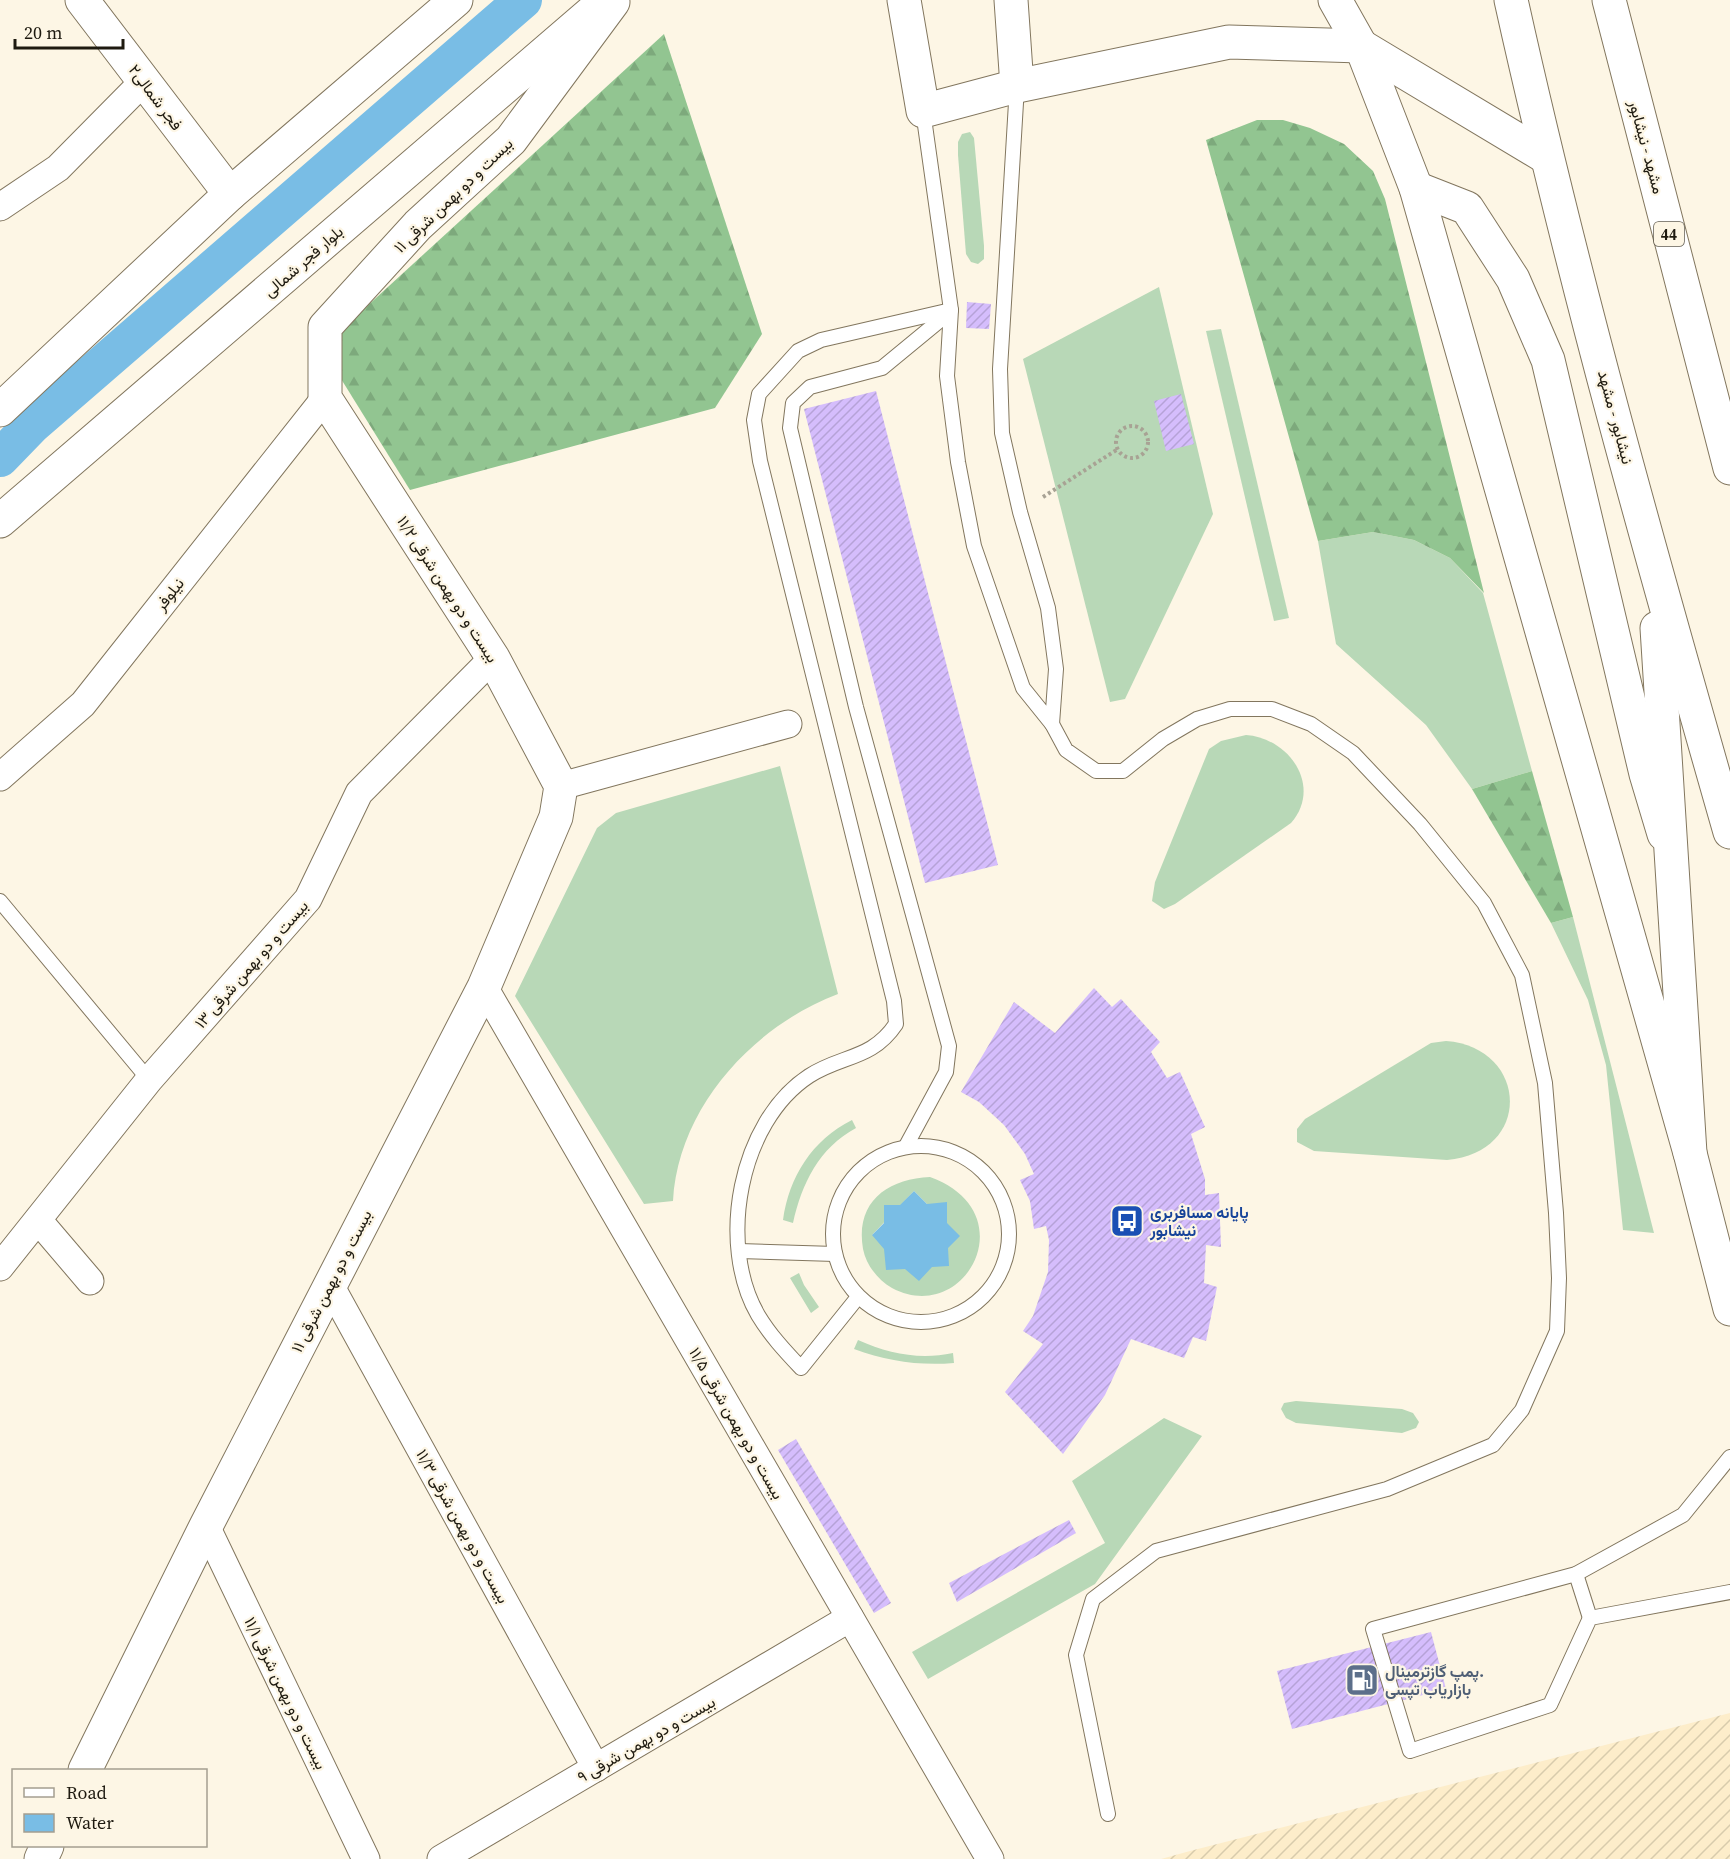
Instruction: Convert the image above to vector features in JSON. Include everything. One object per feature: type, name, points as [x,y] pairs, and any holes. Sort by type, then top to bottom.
[{"type":"main road","name":"فجر شمالی۲","points":[[82,0],[230,194]]},
{"type":"main road","points":[[0,410],[230,194],[456,0]]},
{"type":"main road","name":"بلوار فجر شمالی","points":[[0,521],[606,0]]},
{"type":"main road","name":"بیست و دو بهمن شرقی ۱۱","points":[[325,398],[325,327],[418,225],[511,140],[615,0]]},
{"type":"main road","points":[[904,0],[923,111],[1017,86],[1229,42],[1361,46],[1546,157]]},
{"type":"main road","points":[[1011,0],[1017,86]]},
{"type":"main road","points":[[1335,0],[1361,46],[1416,188],[1690,1153],[1730,1309]]},
{"type":"main road","name":"نیشابور - مشهد","points":[[1512,0],[1546,157],[1653,563],[1730,832]]},
{"type":"main road","name":"مشهد - نیشابور","points":[[1609,0],[1730,468]]},
{"type":"main road","points":[[1416,188],[1467,208],[1513,279],[1548,360],[1646,774],[1672,862]]},
{"type":"main road","name":"بیست و دو بهمن شرقی ۱۱/۲","points":[[325,398],[493,658],[561,786]]},
{"type":"main road","points":[[1653,563],[1690,1153]]},
{"type":"main road","name":"بیست و دو بهمن شرقی ۱۱","points":[[85,1769],[206,1526],[484,987],[556,817],[561,786]]},
{"type":"street","points":[[0,207],[58,168],[144,81]]},
{"type":"street","name":"نیلوفر","points":[[0,777],[82,704],[325,398]]},
{"type":"street","name":"بیست و دو بهمن شرقی ۱۳","points":[[0,1267],[149,1080],[308,899],[359,793],[493,658]]},
{"type":"street","points":[[561,786],[788,724]]},
{"type":"street","name":"بیست و دو بهمن شرقی ۱۱/۵","points":[[484,987],[990,1859]]},
{"type":"street","points":[[38,1220],[90,1281]]},
{"type":"street","name":"بیست و دو بهمن شرقی ۱۱/۳","points":[[330,1284],[596,1768]]},
{"type":"street","name":"بیست و دو بهمن شرقی ۱۱/۱","points":[[206,1526],[366,1859]]},
{"type":"street","name":"بیست و دو بهمن شرقی ۹","points":[[441,1859],[850,1618]]},
{"type":"lane","points":[[1017,86],[1000,369],[1002,433],[1020,512],[1048,608],[1056,669],[1052,724]]},
{"type":"lane","points":[[923,111],[951,310],[947,376],[958,462],[974,546],[1023,688],[1052,724],[1066,750],[1095,771],[1123,771],[1197,719],[1230,709],[1272,709],[1311,724],[1353,753],[1420,824],[1484,903],[1522,975],[1545,1083],[1557,1224],[1559,1278],[1557,1331],[1522,1410],[1493,1445],[1387,1489],[1156,1551],[1093,1599],[1076,1655],[1108,1814]]},
{"type":"lane","points":[[906,1146],[946,1072],[949,1046],[856,707],[790,428],[793,403],[810,387],[882,368],[951,310]]},
{"type":"lane","points":[[858,1297],[801,1368],[775,1339],[757,1313],[739,1251],[737,1222],[749,1154],[764,1124],[781,1100],[809,1076],[853,1058],[885,1040],[897,1024],[894,1001],[760,461],[754,420],[759,394],[798,351],[821,340],[951,310]]},
{"type":"lane","points":[[0,901],[149,1080]]},
{"type":"lane","points":[[906,1146],[934,1147],[961,1155],[983,1172],[1000,1194],[1009,1220],[1009,1248],[1000,1274],[984,1297],[962,1313],[936,1322],[907,1322],[881,1313],[858,1297],[843,1277],[835,1254],[832,1225],[840,1197],[856,1174],[879,1156],[906,1146]]},
{"type":"lane","points":[[739,1251],[835,1254]]},
{"type":"lane","points":[[1576,1575],[1590,1618],[1550,1705],[1410,1751],[1373,1629],[1576,1575],[1683,1515],[1730,1457]]},
{"type":"lane","points":[[1590,1618],[1730,1592]]},
{"type":"path","points":[[1136,426],[1148,436],[1148,447],[1140,455],[1125,456],[1118,448],[1118,434],[1126,427],[1136,426]]},
{"type":"path","points":[[1020,512],[1118,448]]},
{"type":"shaded area","points":[[1730,1713],[1730,1859],[1161,1859],[1190,1851]]},
{"type":"green space","points":[[664,34],[762,334],[715,408],[410,490],[338,374],[341,330]]},
{"type":"green space","points":[[1257,120],[1283,120],[1310,128],[1344,144],[1373,171],[1385,199],[1484,593],[1450,558],[1414,540],[1373,532],[1318,541],[1206,140]]},
{"type":"green space","points":[[970,132],[974,138],[984,246],[984,259],[978,264],[971,262],[966,254],[958,155],[958,142],[962,134]]},
{"type":"green space","points":[[1159,287],[1213,514],[1125,699],[1110,702],[1023,359]]},
{"type":"green space","points":[[1221,329],[1289,618],[1274,621],[1206,331]]},
{"type":"green space","points":[[1373,532],[1414,540],[1450,558],[1483,593],[1532,771],[1472,789],[1426,725],[1336,644],[1318,541]]},
{"type":"green space","points":[[1246,735],[1262,738],[1276,745],[1288,754],[1297,766],[1304,794],[1300,809],[1291,823],[1175,904],[1164,909],[1152,901],[1155,882],[1209,749],[1221,741]]},
{"type":"green space","points":[[780,766],[838,994],[807,1008],[777,1027],[750,1049],[705,1103],[689,1134],[678,1167],[673,1201],[644,1204],[515,996],[597,828],[616,813]]},
{"type":"green space","points":[[1532,771],[1573,917],[1551,923],[1472,789]]},
{"type":"green space","points":[[1573,917],[1654,1233],[1623,1230],[1606,1065],[1588,1000],[1551,923]]},
{"type":"green space","points":[[1446,1041],[1473,1048],[1493,1061],[1505,1079],[1510,1100],[1507,1120],[1495,1139],[1475,1153],[1447,1160],[1314,1151],[1297,1142],[1297,1129],[1305,1119],[1431,1043]]},
{"type":"green space","points":[[852,1120],[856,1128],[832,1146],[814,1168],[801,1194],[793,1223],[783,1220],[791,1189],[805,1161],[825,1138]]},
{"type":"green space","points":[[930,1177],[959,1193],[975,1215],[980,1238],[975,1260],[962,1279],[942,1292],[919,1296],[892,1288],[877,1276],[865,1255],[862,1232],[869,1206],[877,1196],[900,1182]],"holes":[[[914,1191],[927,1204],[872,1235]]]},
{"type":"green space","points":[[799,1273],[819,1307],[811,1313],[790,1278]]},
{"type":"green space","points":[[858,1340],[881,1349],[917,1356],[953,1353],[954,1363],[903,1362],[879,1357],[854,1349]]},
{"type":"green space","points":[[1296,1401],[1402,1409],[1413,1413],[1419,1422],[1416,1428],[1402,1433],[1296,1423],[1286,1418],[1281,1409],[1284,1403]]},
{"type":"green space","points":[[1164,1418],[1202,1436],[1095,1584],[928,1679],[912,1652],[1105,1543],[1072,1481]]},
{"type":"water","points":[[914,1191],[927,1204],[947,1202],[947,1223],[960,1236],[948,1248],[949,1266],[932,1267],[919,1281],[905,1269],[886,1270],[884,1249],[872,1235],[884,1223],[884,1205],[900,1205]]},
{"type":"building","points":[[967,302],[991,304],[989,329],[966,328]]},
{"type":"building","points":[[876,391],[998,865],[925,883],[804,409]]},
{"type":"building","points":[[1181,394],[1194,444],[1166,451],[1154,401]]},
{"type":"building","name":"پایانه مسافربری نیشابور","points":[[1094,988],[1112,1007],[1121,999],[1160,1042],[1151,1052],[1167,1078],[1180,1072],[1205,1127],[1191,1134],[1205,1179],[1205,1195],[1219,1193],[1221,1247],[1206,1245],[1204,1283],[1217,1287],[1206,1341],[1193,1337],[1184,1358],[1131,1339],[1105,1395],[1063,1454],[1005,1392],[1043,1344],[1023,1331],[1033,1316],[1048,1272],[1049,1240],[1046,1226],[1034,1229],[1030,1201],[1020,1180],[1034,1174],[1025,1154],[1004,1125],[979,1102],[961,1092],[1014,1002],[1055,1033]]},
{"type":"building","points":[[796,1439],[891,1603],[874,1613],[778,1450]]},
{"type":"building","points":[[1069,1520],[1076,1533],[957,1602],[949,1583]]},
{"type":"building","name":"پمپ گازترمینال. بازاریاب تپسی","points":[[1431,1632],[1446,1689],[1292,1729],[1277,1671]]},
{"type":"waterway","points":[[0,458],[31,426],[523,0]]},
{"type":"place","name":"پایانه مسافربری نیشابور","points":[[1127,1221]]},
{"type":"place","name":"پمپ گازترمینال. بازاریاب تپسی","points":[[1362,1680]]}]
